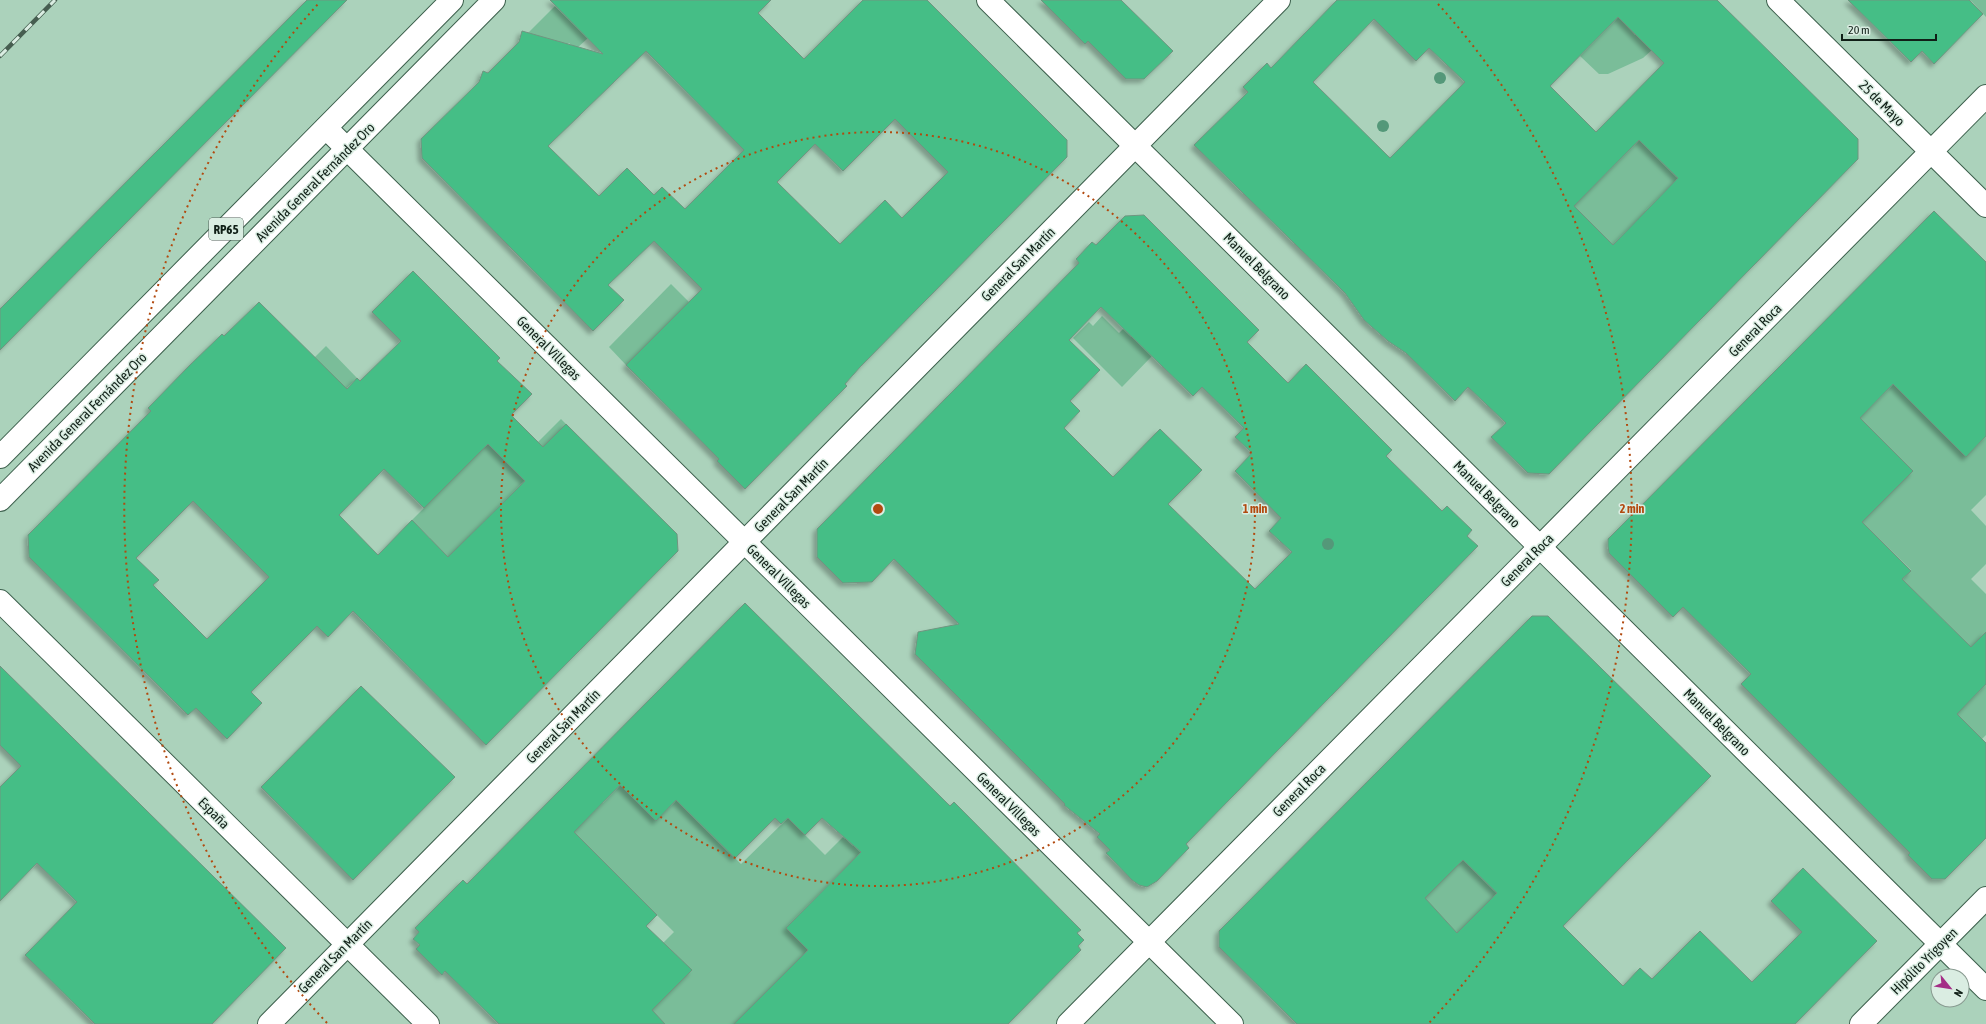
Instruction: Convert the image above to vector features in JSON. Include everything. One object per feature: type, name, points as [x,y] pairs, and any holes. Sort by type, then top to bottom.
[{"type":"street","name":"RP65","points":[[0,457],[452,0]]},
{"type":"street","name":"Avenida General Fernández Oro","points":[[0,500],[494,0]]},
{"type":"street","name":"Manuel Belgrano","points":[[988,0],[1986,989]]},
{"type":"street","name":"General San Martín","points":[[269,1024],[1279,0]]},
{"type":"street","name":"25 de Mayo","points":[[1778,0],[1986,206]]},
{"type":"street","name":"General Roca","points":[[1068,1024],[1986,96]]},
{"type":"street","name":"General Villegas","points":[[326,128],[1232,1024]]},
{"type":"street","name":"España","points":[[0,601],[428,1024]]},
{"type":"street","name":"Hipólito Yrigoyen","points":[[1862,1024],[1986,898]]},
{"type":"green space","points":[[1969,0],[1986,0],[1986,17],[1972,2]]},
{"type":"green space","points":[[555,6],[588,38],[576,49],[569,43],[554,59],[528,33]]},
{"type":"green space","points":[[1618,17],[1635,35],[1646,25],[1662,41],[1643,58],[1608,74],[1599,74],[1580,56]]},
{"type":"green space","points":[[1639,139],[1678,178],[1617,263],[1594,226],[1574,206]]},
{"type":"green space","points":[[671,284],[689,302],[626,365],[609,347]]},
{"type":"green space","points":[[1102,316],[1119,333],[1125,327],[1153,355],[1122,387],[1073,338],[1089,322],[1093,326]]},
{"type":"green space","points":[[326,346],[357,378],[330,405],[280,392]]},
{"type":"green space","points":[[1893,384],[1966,456],[1986,436],[1986,495],[1971,510],[1986,526],[1986,564],[1971,579],[1986,594],[1986,735],[1982,739],[1957,714],[1971,647],[1902,579],[1911,570],[1862,522],[1913,471],[1860,418]]},
{"type":"green space","points":[[561,419],[574,432],[416,592],[407,561],[430,538],[412,520],[488,444],[519,461]]},
{"type":"green space","points":[[620,785],[656,820],[676,800],[741,864],[788,818],[825,855],[844,836],[861,852],[786,928],[808,950],[734,1024],[658,1024],[652,1010],[658,948],[674,932],[566,825],[595,796],[603,803]]},
{"type":"green space","points":[[1424,821],[1497,893],[1421,970],[1425,898]]},
{"type":"building","points":[[307,0],[347,0],[0,350],[0,309]]},
{"type":"building","points":[[550,0],[771,0],[758,13],[804,59],[863,0],[927,0],[1067,140],[1067,157],[861,366],[845,384],[847,386],[745,489],[717,461],[719,459],[626,365],[702,289],[654,241],[608,285],[624,300],[593,331],[422,158],[421,139],[479,82],[483,71],[488,73],[519,42],[522,31],[603,54]],"holes":[[[646,51],[744,150],[685,209],[662,187],[654,195],[627,168],[599,196],[548,146]],[[895,119],[948,172],[902,218],[885,200],[840,244],[777,182],[815,144],[843,171]]]},
{"type":"building","points":[[1041,0],[1121,0],[1173,51],[1144,79],[1126,79],[1088,41],[1085,44]]},
{"type":"building","points":[[1337,0],[1717,0],[1858,139],[1858,159],[1549,474],[1528,473],[1491,437],[1506,423],[1468,387],[1455,401],[1406,353],[1388,341],[1364,320],[1345,293],[1194,145],[1248,92],[1243,87],[1267,63],[1271,68]],"holes":[[[1618,17],[1664,63],[1596,132],[1550,86]],[[1374,19],[1416,61],[1429,48],[1465,82],[1390,158],[1313,82]],[[1639,140],[1678,178],[1613,245],[1574,206]]]},
{"type":"building","points":[[1848,0],[1969,0],[1983,14],[1934,64],[1922,51],[1911,62]]},
{"type":"building","points":[[1934,211],[1986,262],[1986,436],[1966,457],[1893,384],[1860,418],[1913,471],[1862,522],[1911,571],[1902,579],[1971,647],[1986,632],[1986,684],[1957,714],[1986,743],[1986,838],[1945,879],[1932,879],[1908,855],[1910,853],[1741,684],[1751,674],[1683,607],[1673,617],[1609,553],[1608,546],[1608,539]]},
{"type":"building","points":[[1144,215],[1259,330],[1247,342],[1288,383],[1306,364],[1392,450],[1386,456],[1442,511],[1447,506],[1472,530],[1467,536],[1478,546],[1186,844],[1189,848],[1157,881],[1147,887],[1139,885],[1132,880],[1106,853],[1110,850],[1097,837],[1100,834],[1064,805],[1065,804],[915,654],[918,632],[959,624],[894,559],[872,582],[843,583],[817,557],[817,529],[1079,263],[1076,259],[1092,242],[1096,245],[1125,216]],"holes":[[[1101,307],[1193,396],[1202,387],[1244,428],[1235,437],[1252,453],[1235,471],[1281,518],[1269,531],[1292,552],[1255,589],[1168,504],[1202,470],[1160,429],[1113,477],[1064,428],[1080,411],[1070,401],[1100,370],[1069,340]]]},
{"type":"building","points":[[413,271],[500,358],[497,361],[532,394],[511,415],[543,447],[566,424],[677,534],[678,551],[486,745],[353,611],[328,637],[317,626],[251,692],[262,703],[227,739],[196,708],[188,715],[29,557],[28,535],[151,411],[148,408],[189,366],[222,334],[224,336],[259,302],[347,389],[357,378],[360,381],[401,341],[372,312]],"holes":[[[488,444],[525,481],[448,557],[412,520],[378,555],[339,515],[384,469],[424,508]],[[193,501],[269,577],[207,639],[153,585],[159,580],[136,558]]]},
{"type":"building","points":[[745,603],[950,806],[954,802],[1081,930],[1077,933],[1084,940],[1078,946],[1081,950],[1008,1024],[734,1024],[808,950],[786,928],[861,852],[822,818],[805,835],[788,818],[781,824],[775,818],[735,858],[676,800],[656,821],[620,785],[574,832],[657,915],[646,926],[692,970],[652,1010],[665,1024],[499,1024],[445,971],[442,975],[416,949],[420,945],[413,939],[419,932],[415,928],[463,880],[467,884]]},
{"type":"building","points":[[1532,616],[1548,616],[1711,776],[1563,926],[1623,986],[1640,968],[1652,979],[1700,931],[1752,982],[1802,932],[1771,901],[1803,868],[1877,941],[1795,1024],[1297,1024],[1219,947],[1219,931]],"holes":[[[1463,860],[1497,893],[1457,933],[1425,898]]]},
{"type":"building","points":[[0,666],[286,948],[212,1024],[95,1024],[25,955],[77,902],[37,863],[0,901],[0,787],[21,766],[0,745]]},
{"type":"building","points":[[361,686],[455,777],[353,880],[261,787]]},
{"type":"railway","points":[[0,56],[55,0]]}]
